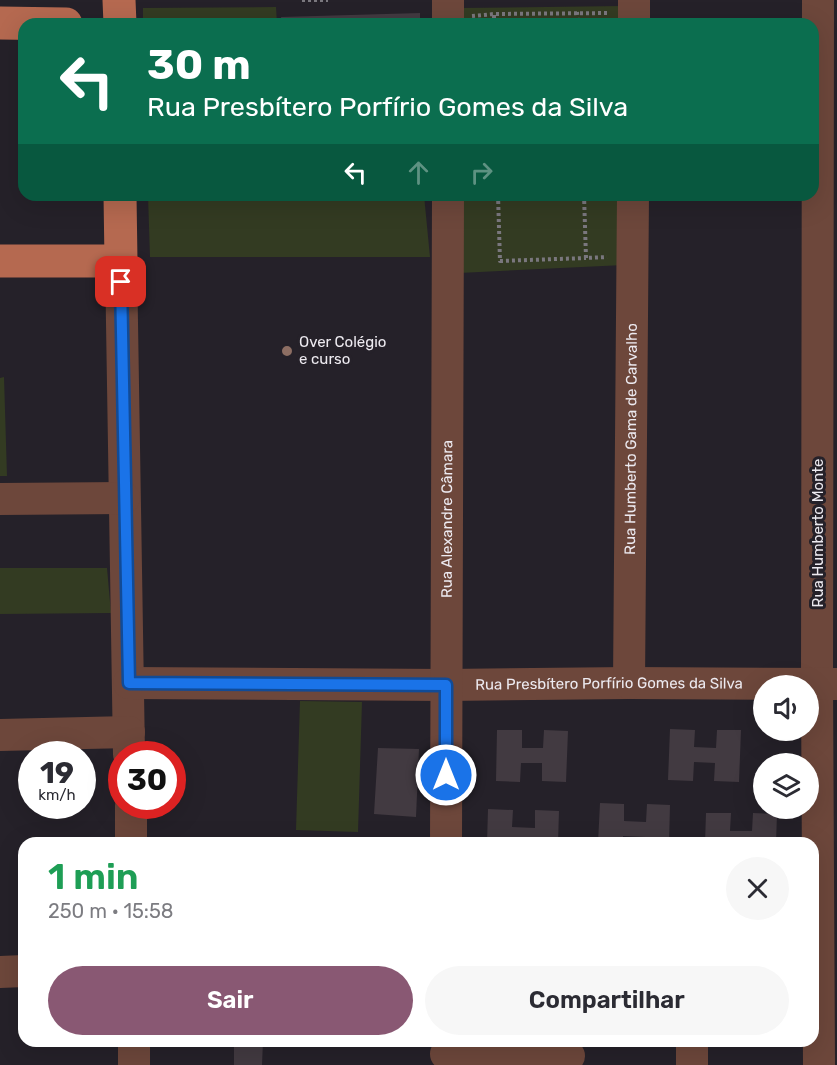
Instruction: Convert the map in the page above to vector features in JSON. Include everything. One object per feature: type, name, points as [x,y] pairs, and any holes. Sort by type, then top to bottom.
[{"type":"main road","points":[[119,0],[120,18]]},
{"type":"main road","points":[[0,23],[18,23]]},
{"type":"main road","points":[[0,261],[121,261],[120,201]]},
{"type":"street","points":[[448,0],[448,18]]},
{"type":"street","name":"Rua Humberto Monte","points":[[818,0],[818,18]]},
{"type":"street","name":"Rua Humberto Monte","points":[[819,76],[827,684],[819,1065]]},
{"type":"street","name":"Rua Alexandre Câmara","points":[[446,837],[448,201]]},
{"type":"street","name":"Rua Humberto Gama de Carvalho","points":[[629,683],[633,201]]},
{"type":"street","points":[[121,261],[129,741]]},
{"type":"street","points":[[0,499],[124,498]]},
{"type":"street","name":"Rua Presbítero Porfírio Gomes da Silva","points":[[129,683],[827,684]]},
{"type":"street","points":[[0,735],[108,742]]},
{"type":"street","points":[[130,819],[131,837]]},
{"type":"street","points":[[0,972],[18,971]]},
{"type":"street","points":[[134,1047],[134,1065]]},
{"type":"street","points":[[692,1047],[692,1065]]},
{"type":"street","points":[[446,1053],[569,1054]]},
{"type":"path","points":[[302,0],[328,0]]},
{"type":"path","points":[[577,12],[578,18]]},
{"type":"path","points":[[470,18],[470,16],[494,14],[628,12]]},
{"type":"path","points":[[498,201],[500,261],[608,257]]},
{"type":"path","points":[[584,201],[586,258]]},
{"type":"green space","points":[[623,6],[623,18],[460,18],[460,8]]},
{"type":"green space","points":[[276,7],[277,18],[143,18],[143,8]]},
{"type":"green space","points":[[148,201],[425,201],[430,257],[150,257]]},
{"type":"green space","points":[[460,201],[624,201],[624,265],[459,273]]},
{"type":"green space","points":[[4,377],[7,476],[0,476],[0,378]]},
{"type":"green space","points":[[0,568],[107,568],[111,613],[0,614]]},
{"type":"green space","points":[[300,701],[362,702],[358,832],[296,830]]},
{"type":"building","points":[[420,13],[420,18],[281,17]]},
{"type":"building","points":[[670,729],[695,730],[694,747],[716,748],[717,730],[741,730],[739,782],[714,781],[715,763],[694,762],[693,781],[668,780]]},
{"type":"building","points":[[497,730],[522,730],[522,748],[543,748],[544,730],[568,731],[566,782],[542,781],[542,763],[521,763],[520,782],[496,781]]},
{"type":"building","points":[[378,748],[419,749],[416,817],[374,814]]},
{"type":"building","points":[[600,803],[624,804],[624,821],[646,822],[647,804],[670,805],[669,837],[598,837]]},
{"type":"building","points":[[488,809],[513,810],[512,827],[535,828],[535,810],[559,811],[558,837],[487,837]]},
{"type":"building","points":[[706,813],[731,813],[730,831],[752,831],[753,813],[753,819],[777,819],[776,837],[705,837]]},
{"type":"building","points":[[234,1047],[263,1047],[262,1065],[234,1065]]},
{"type":"place","name":"Over Colégio e curso","points":[[287,351]]},
{"type":"route","points":[[121,282],[129,683],[446,685],[446,775]]}]
